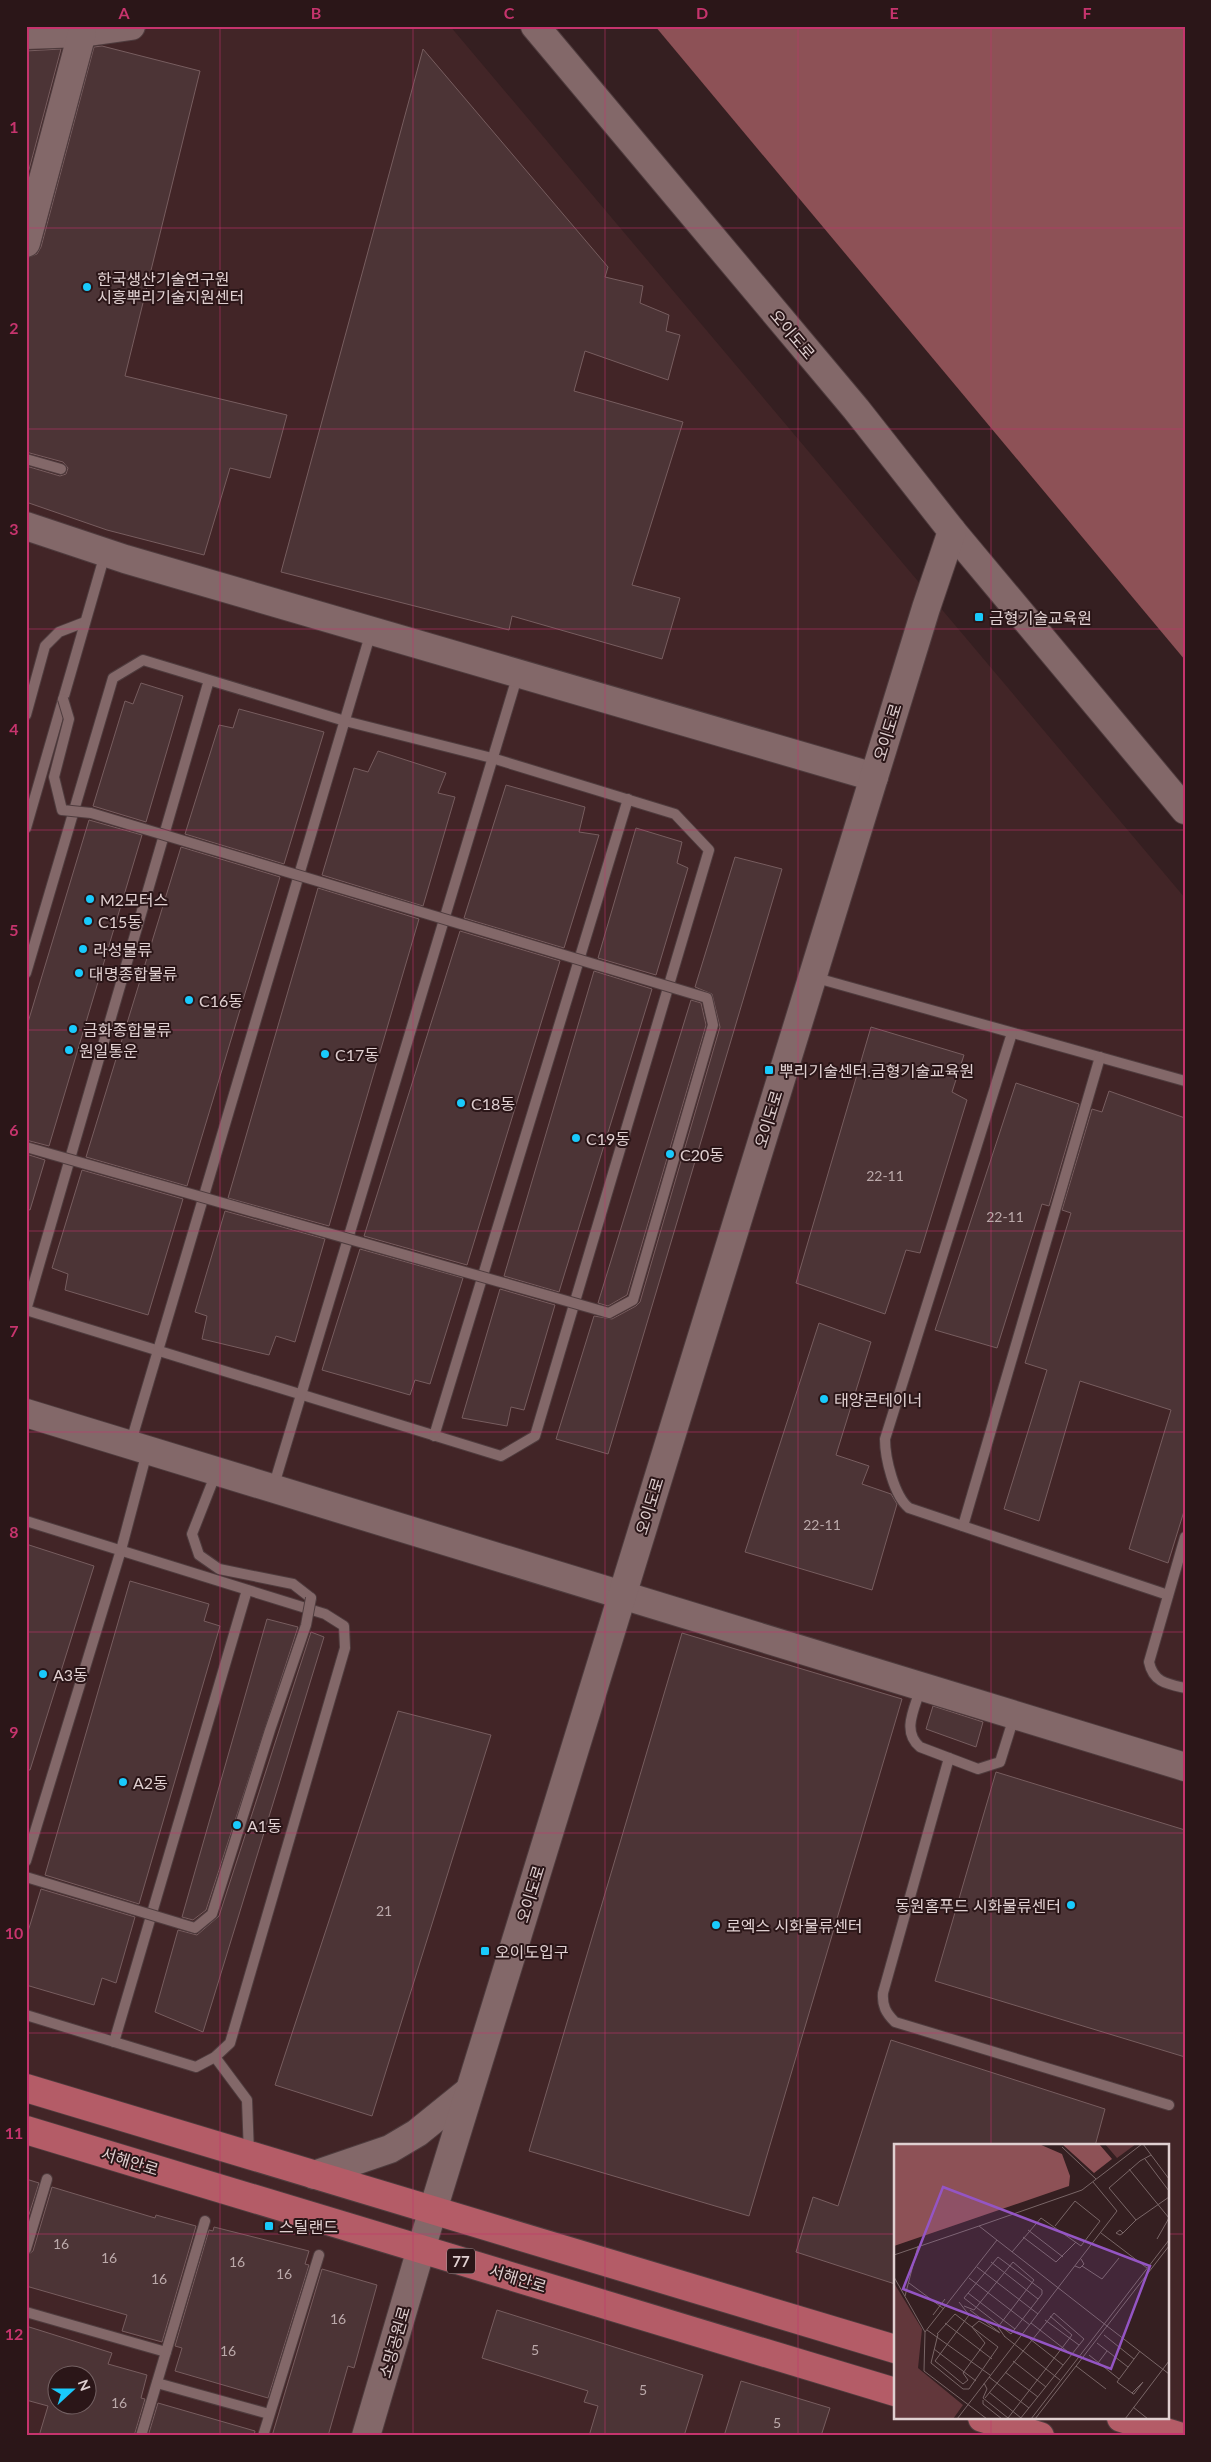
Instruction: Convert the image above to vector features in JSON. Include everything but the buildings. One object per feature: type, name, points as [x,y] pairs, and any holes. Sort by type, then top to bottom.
[{"type":"main road","points":[[26,35],[82,32],[131,26]]},
{"type":"main road","name":"오이도로","points":[[421,2248],[926,608],[952,531],[856,409],[535,26]]},
{"type":"main road","points":[[26,243],[82,32]]},
{"type":"main road","points":[[26,526],[105,553],[874,777]]},
{"type":"main road","points":[[952,531],[1185,810]]},
{"type":"main road","points":[[26,1414],[1185,1767]]},
{"type":"main road","points":[[26,2088],[894,2350]]},
{"type":"main road","points":[[314,2175],[390,2149],[418,2133],[469,2091]]},
{"type":"main road","name":"서해안로","points":[[26,2130],[894,2392]]},
{"type":"main road","name":"소망공원로","points":[[366,2436],[421,2248]]},
{"type":"main road","points":[[988,2420],[1040,2436]]},
{"type":"main road","points":[[1130,2420],[1180,2433]]},
{"type":"lane","points":[[26,459],[61,469]]},
{"type":"lane","points":[[26,828],[105,553]]},
{"type":"lane","points":[[26,715],[45,646],[60,632],[85,622]]},
{"type":"lane","points":[[26,1861],[121,1550],[159,1350],[372,631]]},
{"type":"lane","points":[[26,973],[113,678],[143,660],[345,721],[492,758],[675,814],[708,850],[535,1436],[501,1456],[26,1310],[209,680]]},
{"type":"lane","points":[[273,1489],[518,674]]},
{"type":"lane","points":[[26,1147],[609,1312],[633,1300],[713,1025],[707,998],[91,812],[62,810],[54,777],[69,719],[63,699]]},
{"type":"lane","points":[[434,1436],[628,800]]},
{"type":"lane","points":[[812,977],[1185,1081]]},
{"type":"lane","points":[[1012,1033],[885,1439],[885,1452],[890,1472],[904,1504],[909,1508],[1168,1595]]},
{"type":"lane","points":[[963,1526],[1100,1057]]},
{"type":"lane","points":[[26,1877],[195,1928],[212,1914],[270,1730],[306,1628],[311,1598],[293,1584],[219,1569],[199,1555],[192,1534],[217,1472]]},
{"type":"lane","points":[[26,1521],[325,1614],[344,1626],[345,1648],[230,2043],[215,2057],[196,2067],[26,2015]]},
{"type":"lane","points":[[1185,1537],[1149,1662],[1151,1671],[1160,1682],[1185,1688]]},
{"type":"lane","points":[[114,2042],[247,1590]]},
{"type":"lane","points":[[921,1686],[909,1728],[911,1735],[920,1747],[978,1769],[1000,1762],[1014,1715]]},
{"type":"lane","points":[[949,1758],[883,1993],[882,2002],[886,2013],[895,2022],[1169,2105]]},
{"type":"lane","points":[[215,2057],[246,2100],[249,2155]]},
{"type":"lane","points":[[26,2249],[47,2180]]},
{"type":"lane","points":[[141,2436],[205,2221]]},
{"type":"lane","points":[[263,2436],[319,2255]]},
{"type":"lane","points":[[26,2312],[166,2352]]},
{"type":"lane","points":[[157,2383],[269,2414]]},
{"type":"shaded area","points":[[26,26],[450,26],[1185,898],[1185,2436],[26,2436]]},
{"type":"shaded area","points":[[655,26],[1185,26],[1185,660]]},
{"type":"place","name":"한국생산기술연구원 시흥뿌리기술지원센터","points":[[87,287]]},
{"type":"place","name":"금형기술교육원","points":[[979,617]]},
{"type":"place","name":"M2모터스","points":[[90,899]]},
{"type":"place","name":"C15동","points":[[88,921]]},
{"type":"place","name":"라성물류","points":[[83,949]]},
{"type":"place","name":"대명종합물류","points":[[79,973]]},
{"type":"place","name":"C16동","points":[[189,1000]]},
{"type":"place","name":"금화종합물류","points":[[73,1029]]},
{"type":"place","name":"원일통운","points":[[69,1050]]},
{"type":"place","name":"C17동","points":[[325,1054]]},
{"type":"place","name":"뿌리기술센터.금형기술교육원","points":[[769,1070]]},
{"type":"place","name":"C18동","points":[[461,1103]]},
{"type":"place","name":"C19동","points":[[576,1138]]},
{"type":"place","name":"C20동","points":[[670,1154]]},
{"type":"place","name":"태양콘테이너","points":[[824,1399]]},
{"type":"place","name":"A3동","points":[[43,1674]]},
{"type":"place","name":"A2동","points":[[123,1782]]},
{"type":"place","name":"A1동","points":[[237,1825]]},
{"type":"place","name":"동원홈푸드 시화물류센터","points":[[1071,1905]]},
{"type":"place","name":"로엑스 시화물류센터","points":[[716,1925]]},
{"type":"place","name":"오이도입구","points":[[485,1951]]},
{"type":"place","name":"스틸랜드","points":[[269,2226]]}]
